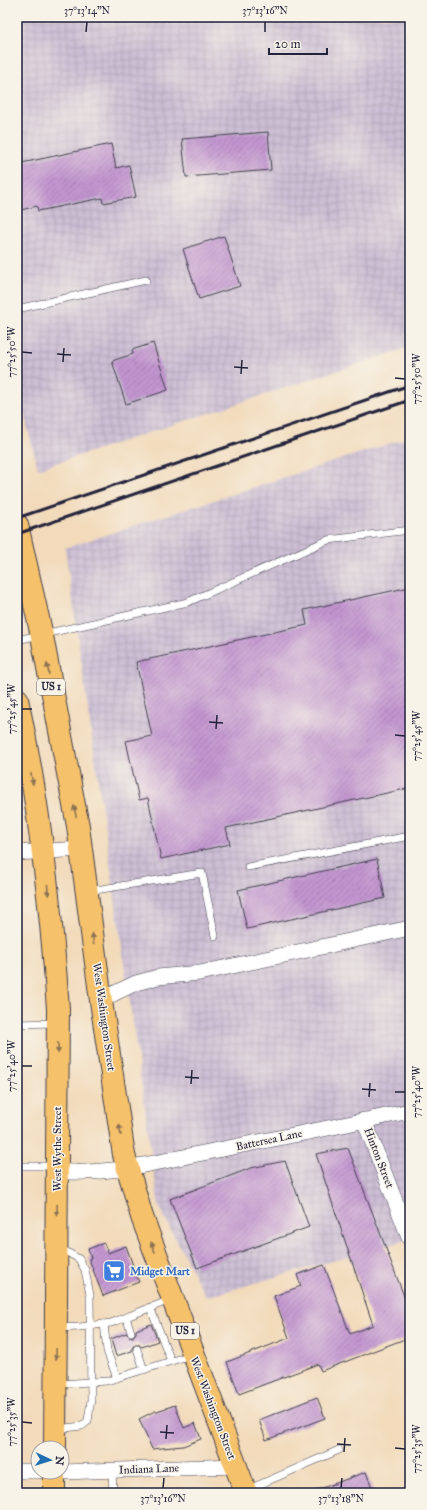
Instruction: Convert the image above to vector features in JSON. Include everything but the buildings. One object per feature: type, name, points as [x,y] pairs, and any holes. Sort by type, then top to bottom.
[{"type":"main road","name":"West Washington Street","points":[[17,525],[42,636],[77,818],[101,1001],[128,1168],[142,1217],[245,1492]]},
{"type":"main road","points":[[17,700],[41,825],[44,851]]},
{"type":"main road","name":"West Wythe Street","points":[[44,851],[55,957],[58,1023],[55,1438]]},
{"type":"main road","points":[[54,1480],[54,1493]]},
{"type":"street","points":[[17,853],[81,849]]},
{"type":"street","points":[[101,1001],[136,983],[158,977],[200,973],[410,928]]},
{"type":"street","name":"Battersea Lane","points":[[57,1168],[96,1172],[128,1168],[264,1142],[410,1111]]},
{"type":"street","name":"Hinton Street","points":[[364,1120],[410,1240]]},
{"type":"street","name":"Indiana Lane","points":[[70,1472],[235,1466]]},
{"type":"street","points":[[17,1471],[30,1471]]},
{"type":"lane","points":[[17,309],[146,280]]},
{"type":"lane","points":[[17,640],[42,636],[188,602],[328,540],[410,530]]},
{"type":"lane","points":[[248,867],[410,836]]},
{"type":"lane","points":[[86,891],[202,873],[215,936]]},
{"type":"lane","points":[[17,1024],[58,1023]]},
{"type":"lane","points":[[17,1166],[57,1168]]},
{"type":"lane","points":[[55,1438],[88,1422],[91,1400],[90,1295],[85,1270],[79,1258],[56,1246]]},
{"type":"lane","points":[[56,1328],[111,1323],[173,1299]]},
{"type":"lane","points":[[150,1307],[171,1361]]},
{"type":"lane","points":[[126,1317],[131,1332]]},
{"type":"lane","points":[[104,1324],[107,1351],[117,1378]]},
{"type":"lane","points":[[137,1349],[144,1370]]},
{"type":"lane","points":[[56,1385],[107,1381],[193,1354]]},
{"type":"lane","points":[[245,1492],[339,1450]]},
{"type":"lane","points":[[112,1470],[113,1493]]},
{"type":"shaded area","points":[[17,17],[410,17],[410,347],[38,469],[17,386]]},
{"type":"shaded area","points":[[410,437],[410,1239],[206,1297],[159,1207],[65,548]]},
{"type":"railway","points":[[17,518],[410,385]]},
{"type":"railway","points":[[17,534],[410,400]]},
{"type":"place","name":"Midget Mart","points":[[114,1271]]}]
